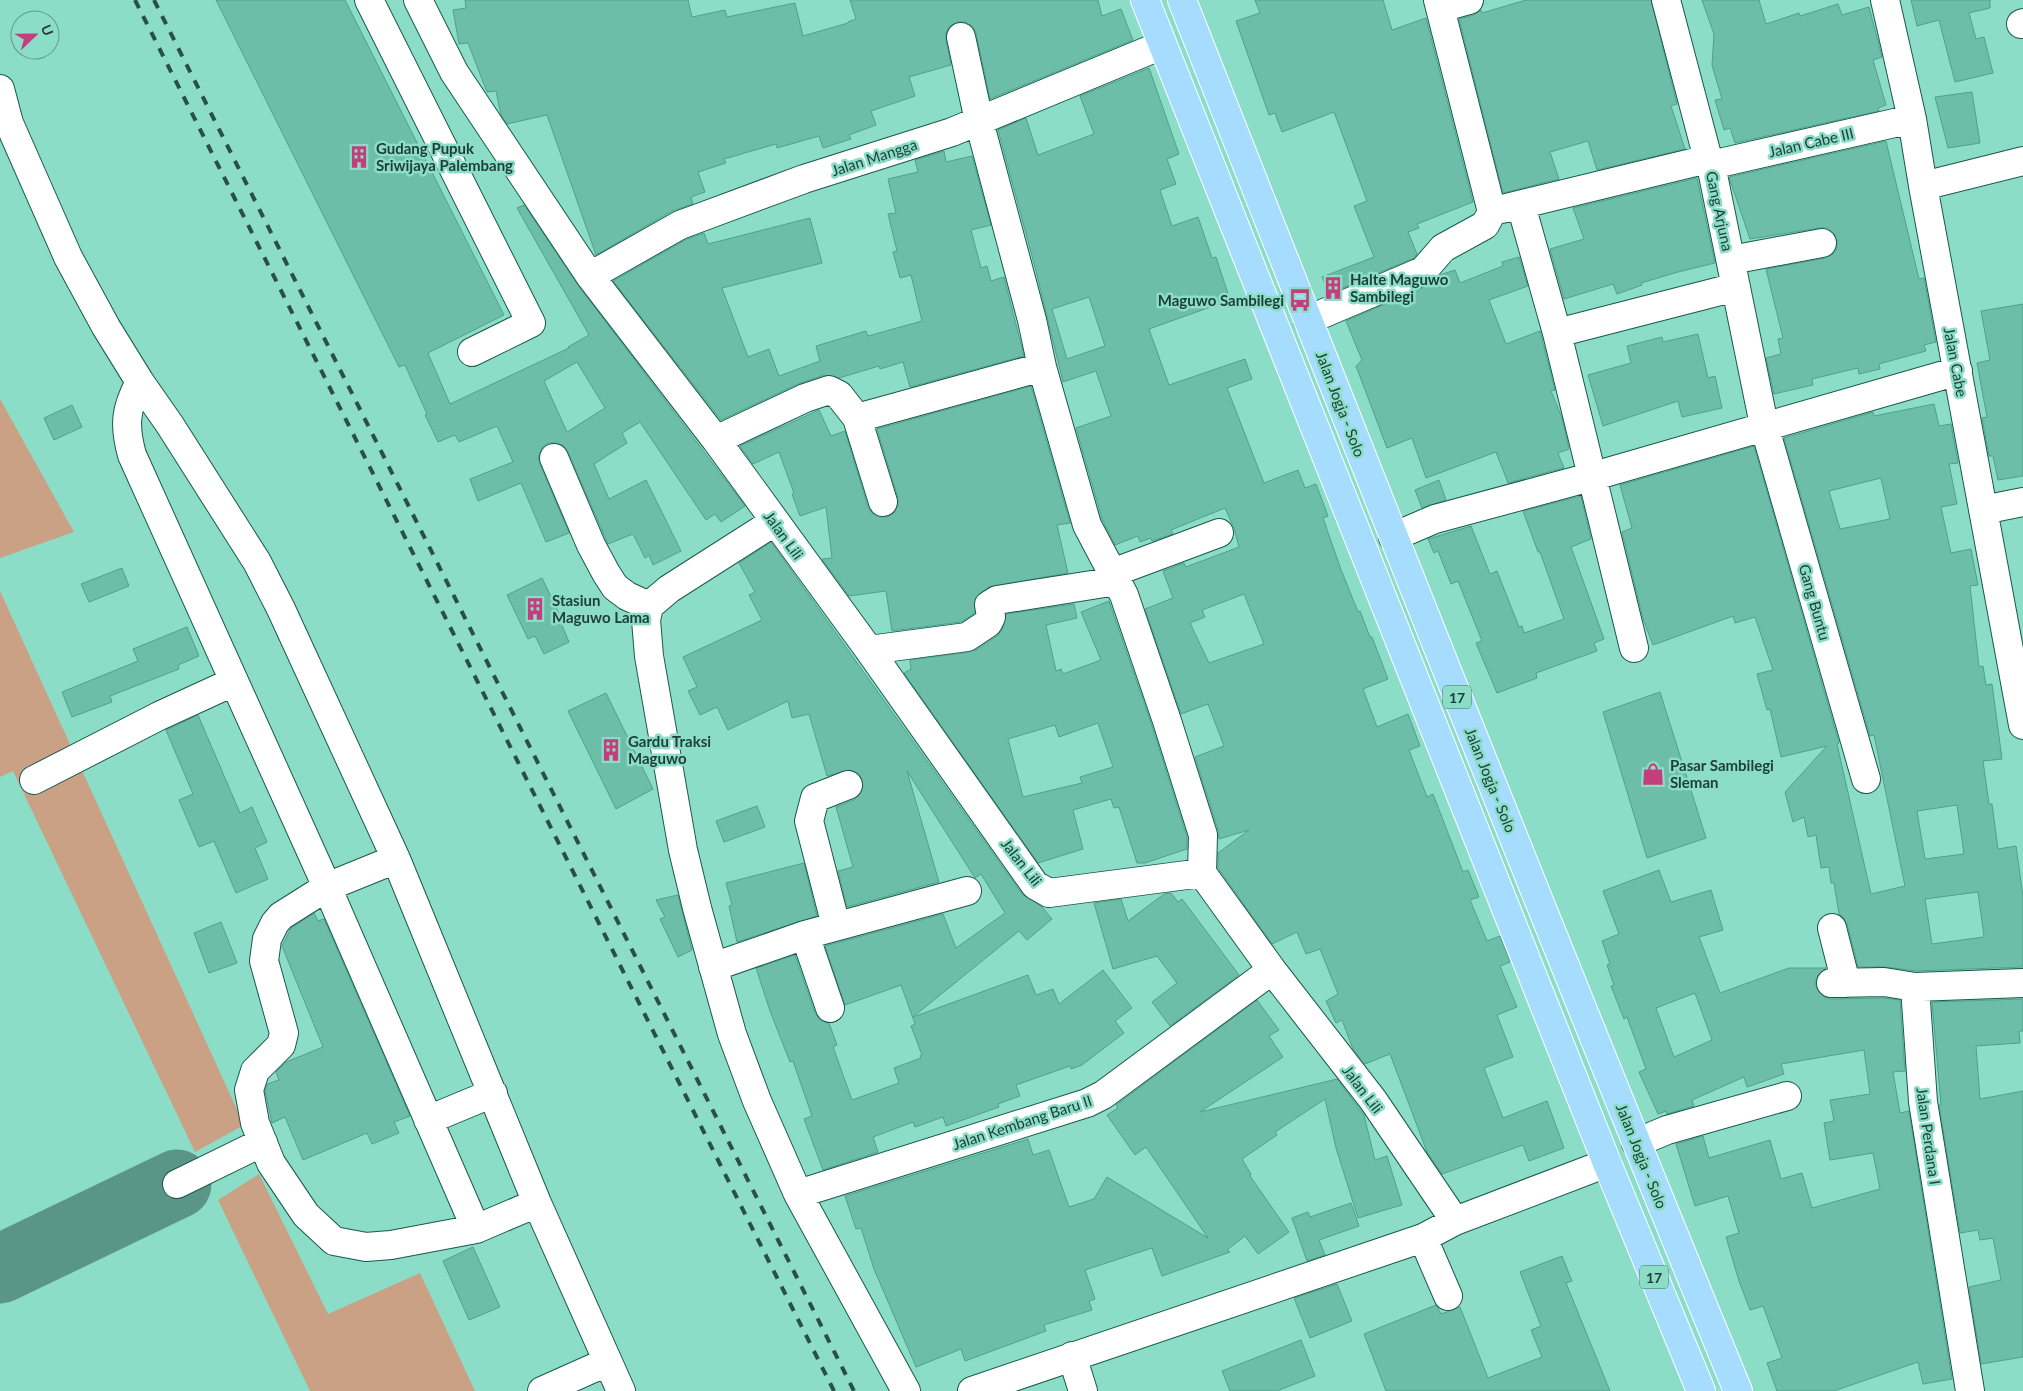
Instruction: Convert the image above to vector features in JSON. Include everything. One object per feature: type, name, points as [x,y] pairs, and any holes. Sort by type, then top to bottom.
[{"type":"highway","name":"17","points":[[1145,0],[1607,1163],[1701,1391]]},
{"type":"highway","name":"Jalan Jogja - Solo","points":[[1182,0],[1393,537],[1636,1143],[1738,1391]]},
{"type":"street","points":[[369,0],[531,323],[472,352]]},
{"type":"street","name":"Jalan Lili","points":[[418,0],[454,72],[590,276],[716,440],[869,650],[1035,885],[1049,893],[1202,873],[1272,970],[1372,1100],[1455,1221]]},
{"type":"street","points":[[1308,320],[1423,271],[1443,248],[1485,225],[1492,212],[1439,4],[1469,0]]},
{"type":"street","name":"Gang Arjuna","points":[[1666,0],[1709,162],[1764,425]]},
{"type":"street","name":"Jalan Cabe","points":[[1885,0],[1912,119],[2023,723]]},
{"type":"street","points":[[961,36],[979,121],[1032,320],[1042,367],[1087,525],[1124,595],[1130,613],[1203,835],[1202,873]]},
{"type":"street","name":"Jalan Mangga","points":[[590,276],[680,225],[804,179],[952,132],[1162,45]]},
{"type":"street","points":[[0,89],[9,123],[68,257],[106,327],[140,382],[175,433],[257,562],[281,609],[396,859],[537,1203],[621,1391]]},
{"type":"street","name":"Jalan Cabe III","points":[[1492,212],[1709,162],[1912,119]]},
{"type":"street","points":[[1923,186],[2023,162]]},
{"type":"street","points":[[1521,205],[1558,333],[1634,648]]},
{"type":"street","points":[[1731,260],[1822,243]]},
{"type":"street","points":[[1558,333],[1736,287]]},
{"type":"street","points":[[857,418],[1042,367]]},
{"type":"street","points":[[1393,537],[1435,519],[1594,476],[1764,425],[1958,371]]},
{"type":"street","points":[[140,382],[130,400],[127,416],[127,437],[132,455],[327,887],[476,1229]]},
{"type":"street","points":[[716,440],[805,398],[829,390],[839,394],[857,418],[883,502]]},
{"type":"street","name":"Gang Buntu","points":[[1764,425],[1866,779]]},
{"type":"street","points":[[554,458],[591,545],[606,573],[615,587],[627,596],[648,606]]},
{"type":"street","points":[[1983,510],[2023,502]]},
{"type":"street","points":[[774,522],[668,589],[648,606],[646,620],[648,646],[683,850],[732,1034],[757,1101],[798,1194],[906,1391]]},
{"type":"street","points":[[869,650],[967,638],[988,623],[991,617],[989,605],[997,600],[1114,577],[1219,533]]},
{"type":"street","points":[[34,780],[159,716],[233,682]]},
{"type":"street","points":[[836,926],[809,821],[815,798],[848,784]]},
{"type":"street","points":[[396,859],[327,887],[281,916],[267,939],[264,961],[284,1033],[280,1045],[255,1071],[249,1090],[256,1123],[271,1163],[306,1215],[334,1241],[366,1247],[391,1245],[476,1229],[537,1203]]},
{"type":"street","points":[[713,967],[805,935],[967,891]]},
{"type":"street","points":[[1832,928],[1839,983],[1884,982],[1915,987],[2023,983]]},
{"type":"street","points":[[805,935],[830,1008]]},
{"type":"street","name":"Jalan Kembang Baru II","points":[[798,1194],[1087,1103],[1103,1095],[1272,970]]},
{"type":"street","name":"Jalan Perdana I","points":[[1915,987],[1923,1102],[1970,1391]]},
{"type":"street","points":[[428,1120],[493,1093]]},
{"type":"street","points":[[1636,1143],[1667,1130],[1787,1096]]},
{"type":"street","points":[[177,1184],[263,1142]]},
{"type":"street","points":[[972,1391],[1423,1238],[1455,1221],[1607,1163]]},
{"type":"street","points":[[1423,1238],[1448,1296]]},
{"type":"street","points":[[1072,1356],[1084,1391]]},
{"type":"street","points":[[542,1391],[607,1362]]},
{"type":"shaded area","points":[[0,399],[74,532],[0,558]]},
{"type":"shaded area","points":[[0,591],[244,1125],[195,1152],[13,771],[0,777]]},
{"type":"shaded area","points":[[259,1174],[328,1314],[420,1273],[475,1391],[310,1391],[218,1200]]},
{"type":"building","points":[[216,0],[345,0],[504,315],[428,353],[450,404],[569,348],[589,335],[517,208],[524,205],[578,285],[745,506],[721,522],[715,514],[706,520],[640,422],[622,433],[627,443],[594,464],[609,499],[646,480],[681,551],[653,565],[649,555],[645,558],[633,534],[608,544],[568,452],[564,446],[556,443],[548,443],[542,448],[538,457],[569,533],[546,542],[521,483],[478,501],[470,479],[513,462],[497,426],[459,442],[455,435],[438,442],[405,365],[399,367]],"holes":[[[577,362],[605,408],[567,432],[544,381]]]},
{"type":"building","points":[[465,0],[688,0],[692,17],[725,10],[727,17],[795,3],[803,36],[856,19],[850,0],[1098,0],[1102,16],[1121,9],[1133,40],[990,99],[976,33],[973,27],[966,22],[957,22],[950,26],[946,33],[951,65],[909,77],[915,96],[871,111],[876,125],[849,135],[851,139],[823,148],[819,136],[777,148],[776,144],[724,159],[726,163],[698,172],[705,192],[691,197],[693,204],[672,211],[596,255],[547,115],[507,124],[501,115],[496,91],[487,92],[468,43],[459,44],[453,10],[466,8]]},
{"type":"building","points":[[1255,0],[1383,0],[1392,30],[1426,18],[1473,202],[1417,224],[1419,228],[1408,232],[1417,254],[1414,258],[1329,294],[1322,277],[1374,257],[1354,206],[1367,201],[1334,112],[1282,132],[1275,113],[1269,115],[1236,21],[1260,13]]},
{"type":"building","points":[[1526,0],[1651,0],[1677,104],[1671,106],[1685,149],[1597,170],[1588,141],[1550,152],[1559,179],[1503,193],[1459,19],[1474,15],[1481,10],[1482,13]]},
{"type":"building","points":[[1702,0],[1759,0],[1766,24],[1799,13],[1800,16],[1838,4],[1842,15],[1869,7],[1882,57],[1873,60],[1886,105],[1878,108],[1879,111],[1735,143],[1730,128],[1724,130],[1715,100],[1722,99],[1712,65],[1714,34]]},
{"type":"building","points":[[1911,0],[1990,0],[1990,8],[1969,13],[1976,39],[1984,37],[1993,73],[1955,82],[1939,20],[1917,26]]},
{"type":"building","points":[[1149,68],[1179,154],[1167,159],[1176,184],[1160,190],[1172,226],[1198,217],[1212,258],[1216,257],[1230,300],[1149,329],[1169,385],[1245,359],[1252,379],[1227,388],[1264,483],[1298,470],[1305,488],[1316,484],[1328,516],[1323,518],[1340,567],[1358,612],[1360,611],[1370,637],[1372,637],[1388,679],[1363,689],[1377,727],[1408,714],[1420,746],[1409,750],[1427,797],[1433,794],[1463,872],[1468,870],[1479,897],[1470,900],[1487,941],[1500,936],[1510,962],[1500,966],[1517,1007],[1497,1015],[1513,1057],[1484,1068],[1503,1118],[1547,1101],[1564,1148],[1529,1161],[1523,1145],[1442,1174],[1427,1152],[1390,1054],[1365,1064],[1353,1049],[1342,1020],[1336,1023],[1326,1001],[1338,994],[1320,949],[1306,954],[1297,932],[1272,944],[1218,868],[1218,853],[1249,830],[1219,839],[1218,830],[1195,757],[1224,746],[1208,704],[1181,714],[1145,609],[1173,598],[1163,571],[1184,563],[1186,567],[1239,547],[1234,528],[1225,508],[1171,530],[1173,534],[1152,541],[1151,538],[1140,542],[1138,536],[1115,545],[1102,519],[1076,428],[1111,416],[1096,371],[1063,382],[1035,267],[998,130],[1026,118],[1038,155],[1094,134],[1080,96]],"holes":[[[1089,297],[1105,346],[1067,359],[1052,309]],[[1244,594],[1264,644],[1209,663],[1190,623],[1205,617],[1202,610]]]},
{"type":"building","points":[[1972,92],[1980,143],[1948,148],[1935,97]]},
{"type":"building","points":[[1886,141],[1919,279],[1924,278],[1936,342],[1924,345],[1926,351],[1879,364],[1880,369],[1859,374],[1858,368],[1812,379],[1813,385],[1774,394],[1766,358],[1781,354],[1778,339],[1783,338],[1766,269],[1825,258],[1832,255],[1837,249],[1837,240],[1834,233],[1827,228],[1750,239],[1729,177]]},
{"type":"building","points":[[944,151],[946,162],[972,156],[991,225],[971,230],[981,268],[987,266],[991,281],[1004,277],[1024,356],[910,387],[903,362],[880,369],[879,366],[839,378],[824,375],[798,384],[721,420],[613,281],[687,239],[704,233],[708,244],[810,218],[822,263],[722,288],[748,357],[769,349],[779,376],[820,361],[816,346],[866,331],[868,336],[922,321],[911,275],[900,278],[893,252],[897,251],[888,214],[896,213],[888,179],[918,172],[915,160]]},
{"type":"building","points":[[1697,178],[1715,263],[1641,283],[1642,285],[1617,294],[1613,284],[1564,299],[1550,249],[1584,239],[1573,208]]},
{"type":"building","points":[[1519,257],[1528,286],[1489,300],[1506,344],[1540,331],[1555,390],[1551,391],[1562,418],[1569,449],[1558,453],[1564,468],[1508,483],[1496,452],[1426,478],[1412,438],[1387,448],[1356,366],[1362,360],[1346,321],[1429,285],[1440,275],[1455,270],[1460,283],[1503,266],[1502,262]]},
{"type":"building","points":[[2023,304],[2023,476],[1998,480],[1993,456],[1989,456],[1982,418],[1987,417],[1977,363],[1990,360],[1981,311]]},
{"type":"building","points":[[1698,334],[1708,378],[1715,376],[1722,408],[1682,417],[1678,401],[1603,426],[1588,375],[1631,363],[1627,346],[1662,337],[1663,342]]},
{"type":"building","points":[[1031,386],[1070,523],[1057,525],[1068,573],[989,587],[975,598],[975,613],[961,622],[892,631],[886,591],[849,596],[822,559],[832,558],[826,507],[800,516],[779,452],[753,464],[740,446],[819,410],[831,436],[845,431],[868,507],[872,513],[879,517],[887,517],[895,512],[898,498],[877,429]]},
{"type":"building","points":[[1934,404],[1939,426],[1951,424],[1958,463],[1949,464],[1957,504],[1941,507],[1951,553],[1971,549],[1978,585],[1970,586],[1979,667],[1983,666],[1986,685],[1992,684],[2002,759],[1983,761],[1989,804],[1992,804],[1998,849],[2016,846],[2023,896],[2023,967],[1916,971],[1886,967],[1858,967],[1847,924],[1839,914],[1834,883],[1831,883],[1829,867],[1821,868],[1816,835],[1808,837],[1804,817],[1793,822],[1785,792],[1827,746],[1781,757],[1770,709],[1767,710],[1757,674],[1773,670],[1755,617],[1735,623],[1733,616],[1653,645],[1643,619],[1622,532],[1632,528],[1620,485],[1754,446],[1839,743],[1837,744],[1871,894],[1905,886],[1874,735],[1870,736],[1784,438],[1873,412],[1874,416]],"holes":[[[1881,478],[1890,519],[1840,529],[1829,491]],[[1957,805],[1964,854],[1925,859],[1917,811]],[[1978,892],[1984,937],[1932,944],[1925,899]]]},
{"type":"building","points":[[72,405],[82,427],[54,440],[44,418]]},
{"type":"building","points":[[1439,480],[1446,500],[1422,508],[1415,490]]},
{"type":"building","points":[[1581,496],[1591,539],[1571,547],[1604,639],[1594,643],[1597,651],[1536,673],[1537,678],[1497,693],[1476,643],[1482,641],[1458,581],[1451,584],[1438,551],[1434,553],[1428,539],[1471,526],[1490,574],[1497,571],[1519,627],[1522,626],[1524,633],[1564,619],[1523,511]]},
{"type":"building","points":[[771,542],[1022,894],[1042,907],[1052,919],[1027,940],[1019,931],[913,1017],[1028,975],[1036,995],[1053,989],[1059,1004],[1103,970],[1132,1008],[1115,1021],[1124,1033],[1082,1065],[1071,1069],[1070,1066],[1016,1085],[1020,1096],[998,1104],[999,1107],[946,1126],[943,1117],[915,1127],[913,1122],[873,1137],[878,1152],[823,1170],[804,1119],[812,1116],[793,1061],[790,1062],[770,1011],[756,968],[795,955],[815,1013],[820,1020],[829,1023],[837,1045],[833,1047],[852,1100],[899,1083],[894,1068],[921,1058],[920,1056],[922,1055],[911,1026],[915,1024],[901,985],[845,1005],[825,946],[943,914],[956,948],[1005,913],[981,874],[975,878],[907,771],[939,882],[847,907],[838,871],[853,867],[836,807],[854,800],[860,794],[863,787],[862,779],[858,773],[850,770],[827,776],[809,714],[792,718],[788,701],[728,730],[717,707],[700,715],[688,691],[697,687],[683,657],[762,620],[749,595],[755,592],[739,563]]},
{"type":"building","points":[[122,568],[129,586],[89,602],[81,584]]},
{"type":"building","name":"Stasiun Maguwo Lama","points":[[542,578],[563,622],[561,623],[569,642],[544,654],[535,636],[528,639],[507,595]]},
{"type":"building","points":[[1109,601],[1152,726],[1187,837],[1187,849],[1145,863],[1137,863],[1119,807],[1114,808],[1111,799],[1073,810],[1083,849],[1038,863],[904,673],[911,669],[910,660],[976,650],[997,636],[1002,630],[1006,614],[1074,604],[1077,618],[1046,625],[1056,671],[1061,669],[1063,674],[1101,660],[1081,612]],"holes":[[[1098,723],[1113,767],[1080,777],[1082,783],[1023,797],[1008,739],[1055,725],[1059,737]]]},
{"type":"building","points":[[187,627],[199,656],[178,665],[179,669],[110,696],[112,702],[72,717],[62,692],[138,661],[133,649]]},
{"type":"building","points":[[1660,692],[1706,838],[1647,858],[1603,712]]},
{"type":"building","name":"Gardu Traksi Maguwo","points":[[606,693],[653,789],[616,809],[568,711]]},
{"type":"building","points":[[198,715],[240,813],[252,807],[267,842],[255,848],[268,879],[236,893],[214,841],[199,847],[179,800],[193,794],[166,730]]},
{"type":"building","points":[[757,806],[765,827],[724,842],[716,821]]},
{"type":"building","points":[[804,863],[817,916],[737,942],[729,906],[732,905],[726,883]]},
{"type":"building","points":[[1659,870],[1671,902],[1711,890],[1723,930],[1699,937],[1720,993],[1789,968],[1826,968],[1818,975],[1815,983],[1818,991],[1824,997],[1831,999],[1883,998],[1900,1000],[1905,1071],[1893,1072],[1900,1113],[1909,1111],[1952,1379],[1923,1384],[1918,1362],[1834,1391],[1777,1391],[1767,1363],[1782,1358],[1763,1306],[1750,1310],[1739,1281],[1726,1237],[1739,1233],[1728,1196],[1695,1206],[1676,1144],[1703,1136],[1709,1158],[1770,1140],[1781,1179],[1802,1173],[1812,1208],[1880,1189],[1873,1153],[1830,1160],[1824,1123],[1834,1121],[1830,1100],[1870,1094],[1864,1050],[1781,1064],[1784,1074],[1747,1087],[1744,1077],[1692,1100],[1694,1106],[1667,1114],[1666,1111],[1658,1114],[1639,1072],[1646,1069],[1627,1017],[1624,1019],[1611,986],[1614,985],[1607,965],[1610,964],[1602,941],[1619,934],[1603,891]],"holes":[[[1695,993],[1712,1040],[1674,1057],[1656,1008]]]},
{"type":"building","points":[[1171,893],[1178,902],[1182,899],[1239,975],[1170,1026],[1152,1002],[1177,983],[1157,956],[1113,969],[1094,903],[1121,899],[1128,921],[1164,894]]},
{"type":"building","points":[[678,895],[692,950],[678,957],[660,919],[665,917],[656,900]]},
{"type":"building","points":[[314,913],[318,921],[324,919],[410,1116],[394,1122],[399,1133],[372,1144],[367,1133],[303,1160],[285,1117],[272,1123],[265,1091],[267,1084],[279,1080],[276,1072],[286,1062],[323,1047],[282,946],[291,928]]},
{"type":"building","points":[[221,922],[237,963],[209,973],[194,933]]},
{"type":"building","points":[[2023,999],[2023,1031],[2019,1031],[2020,1043],[1976,1046],[1980,1099],[2023,1091],[2023,1357],[1981,1364],[1969,1287],[2001,1280],[1993,1238],[1980,1240],[1978,1230],[1960,1233],[1939,1105],[1941,1105],[1932,1002]]},
{"type":"building","points":[[1257,1000],[1279,1030],[1269,1036],[1283,1057],[1200,1112],[1337,1079],[1364,1115],[1375,1160],[1387,1156],[1402,1205],[1358,1218],[1336,1148],[1325,1099],[1275,1132],[1277,1135],[1242,1159],[1251,1174],[1250,1176],[1289,1232],[1258,1254],[1245,1236],[1227,1250],[1230,1252],[1162,1276],[1152,1248],[1085,1270],[1095,1299],[1089,1301],[1092,1310],[1044,1325],[1046,1331],[965,1361],[961,1349],[916,1367],[874,1269],[861,1228],[856,1229],[845,1196],[1028,1139],[1033,1155],[1049,1150],[1069,1207],[1094,1199],[1107,1177],[1208,1238],[1146,1147],[1135,1155],[1107,1115],[1118,1108],[1116,1105]]},
{"type":"building","points":[[1351,1203],[1359,1226],[1319,1240],[1325,1255],[1307,1261],[1292,1218],[1308,1212],[1310,1217]]},
{"type":"building","points":[[473,1247],[500,1307],[469,1320],[443,1261]]},
{"type":"building","points":[[1562,1256],[1572,1281],[1566,1283],[1610,1391],[1386,1391],[1364,1334],[1436,1305],[1441,1314],[1460,1307],[1488,1378],[1542,1357],[1531,1330],[1541,1326],[1520,1272]]},
{"type":"building","points":[[1337,1284],[1352,1321],[1310,1338],[1294,1298]]},
{"type":"building","points":[[1301,1340],[1315,1376],[1277,1391],[1230,1391],[1222,1371]]},
{"type":"taxiway","points":[[0,1269],[177,1184]]},
{"type":"railway","points":[[135,0],[834,1391]]},
{"type":"railway","points":[[154,0],[854,1391]]},
{"type":"place","name":"Gudang Pupuk Sriwijaya Palembang","points":[[359,157]]},
{"type":"place","name":"Halte Maguwo Sambilegi","points":[[1333,288]]},
{"type":"place","name":"Maguwo Sambilegi","points":[[1300,300]]},
{"type":"place","name":"Stasiun Maguwo Lama","points":[[535,609]]},
{"type":"place","name":"Gardu Traksi Maguwo","points":[[611,750]]},
{"type":"place","name":"Pasar Sambilegi Sleman","points":[[1653,774]]}]
